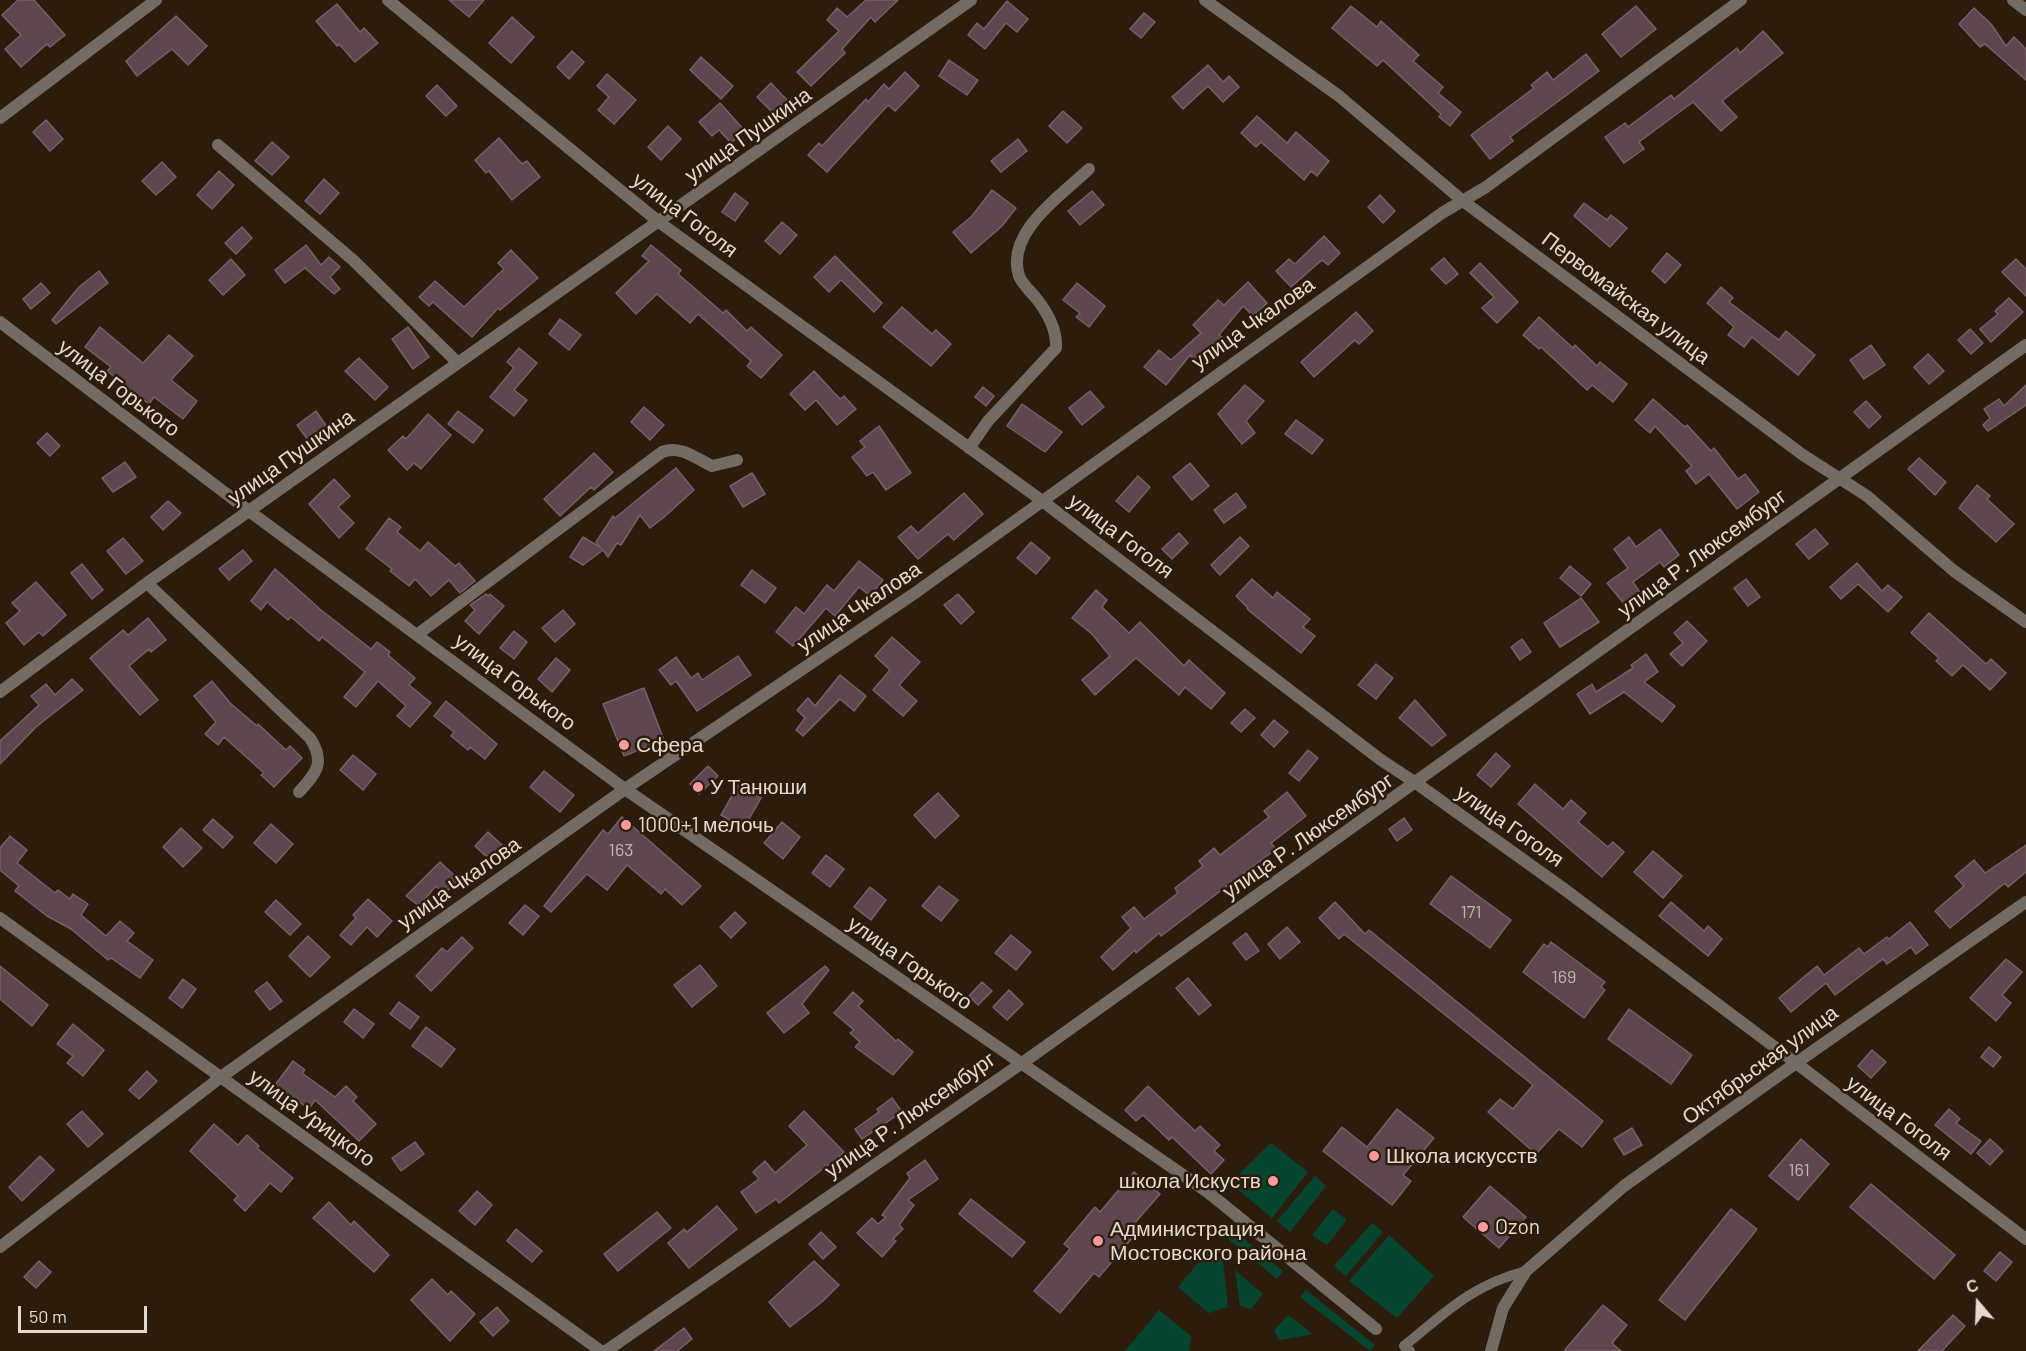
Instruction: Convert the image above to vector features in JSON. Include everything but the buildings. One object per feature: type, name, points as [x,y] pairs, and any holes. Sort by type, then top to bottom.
[{"type":"street","points":[[0,118],[156,0]]},
{"type":"street","name":"улица Гоголя","points":[[388,0],[659,222],[1041,500],[1381,760],[1564,889],[2026,1239]]},
{"type":"street","name":"улица Пушкина","points":[[0,692],[249,511],[971,0]]},
{"type":"street","name":"Первомайская улица","points":[[1206,0],[1340,96],[1463,201],[1803,455],[1867,496],[1954,571],[2026,622]]},
{"type":"street","name":"улица Чкалова","points":[[0,1247],[221,1077],[625,789],[915,593],[1442,213],[1486,187],[1741,0]]},
{"type":"street","points":[[2013,0],[2026,10]]},
{"type":"street","points":[[218,145],[353,260],[458,363]]},
{"type":"street","points":[[969,448],[988,421],[1056,348],[1057,333],[1042,306],[1019,278],[1016,255],[1028,227],[1089,169]]},
{"type":"street","name":"улица Горького","points":[[0,322],[249,511],[625,789],[1209,1193],[1376,1329]]},
{"type":"street","name":"улица Р. Люксембург","points":[[606,1351],[1020,1064],[2026,345]]},
{"type":"street","name":"улица Горького","points":[[418,634],[662,452],[672,448],[712,466],[737,460]]},
{"type":"street","points":[[147,584],[310,738],[317,750],[316,774],[299,792]]},
{"type":"street","name":"Октябрьская улица","points":[[1491,1351],[1503,1308],[1526,1271],[1624,1186],[2026,902]]},
{"type":"street","name":"улица Урицкого","points":[[0,918],[602,1351]]},
{"type":"lane","name":"Октябрьская улица","points":[[1407,1349],[1464,1296],[1496,1279],[1526,1271]]},
{"type":"green space","points":[[1271,1143],[1308,1172],[1272,1218],[1230,1183]]},
{"type":"green space","points":[[1315,1176],[1326,1186],[1290,1232],[1277,1221]]},
{"type":"green space","points":[[1333,1209],[1347,1220],[1327,1245],[1312,1235]]},
{"type":"green space","points":[[1372,1223],[1383,1232],[1346,1276],[1334,1266]]},
{"type":"green space","points":[[1227,1225],[1283,1271],[1277,1279],[1221,1233]]},
{"type":"green space","points":[[1389,1235],[1434,1276],[1397,1318],[1349,1281]]},
{"type":"green space","points":[[1209,1250],[1223,1260],[1228,1307],[1209,1313],[1178,1287]]},
{"type":"green space","points":[[1235,1270],[1263,1294],[1251,1309],[1240,1306]]},
{"type":"green space","points":[[1306,1290],[1375,1345],[1370,1351],[1300,1297]]},
{"type":"green space","points":[[1159,1310],[1191,1336],[1189,1351],[1125,1351]]},
{"type":"green space","points":[[1288,1315],[1313,1334],[1279,1340],[1274,1330]]},
{"type":"place","name":"Сфера","points":[[624,745]]},
{"type":"place","name":"У Танюши","points":[[698,787]]},
{"type":"place","name":"1000+1 мелочь","points":[[626,825]]},
{"type":"place","name":"Школа искусств","points":[[1374,1156]]},
{"type":"place","name":"школа Искуств","points":[[1273,1181]]},
{"type":"place","name":"Ozon","points":[[1483,1227]]},
{"type":"place","name":"Администрация Мостовского района","points":[[1098,1241]]}]
